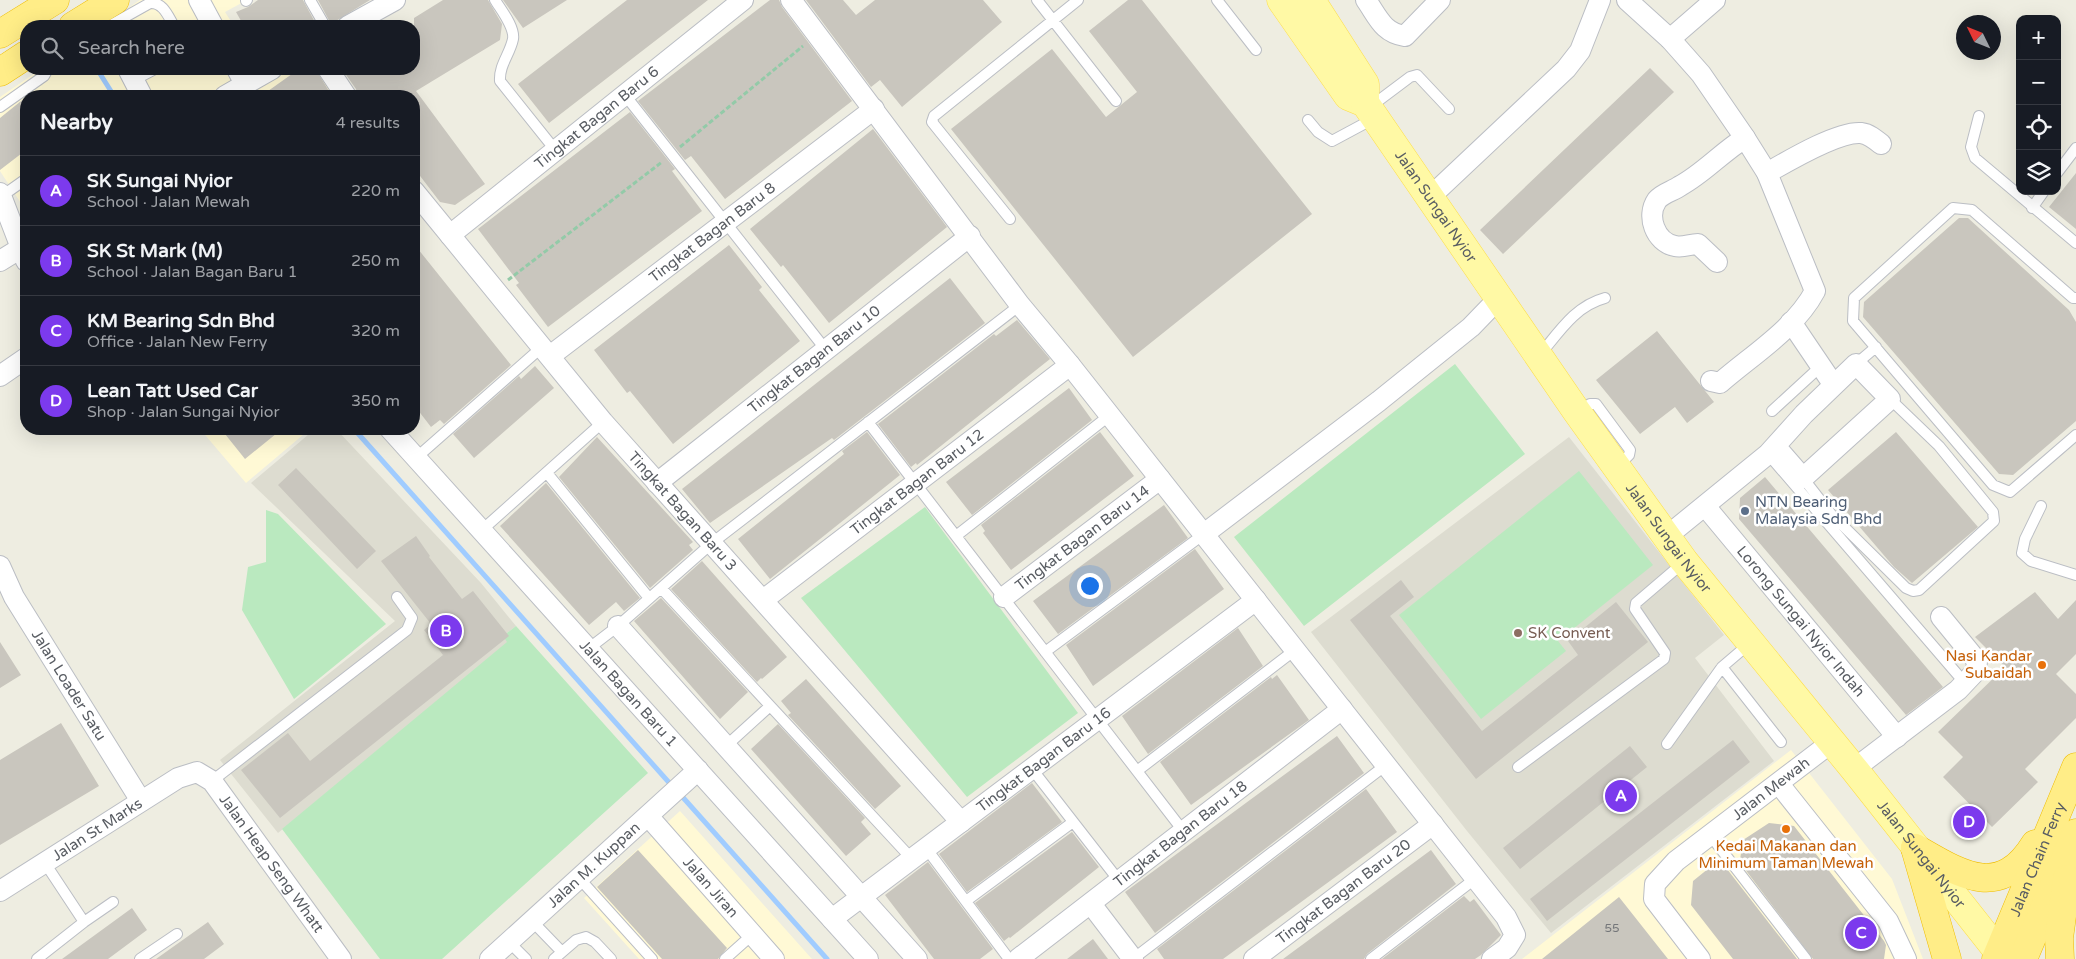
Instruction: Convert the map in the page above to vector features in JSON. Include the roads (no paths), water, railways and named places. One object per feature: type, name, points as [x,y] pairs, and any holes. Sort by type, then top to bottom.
[{"type":"highway","points":[[21,20],[48,2]]},
{"type":"highway","points":[[93,20],[107,16]]},
{"type":"highway","points":[[0,34],[20,21]]},
{"type":"highway","points":[[0,72],[20,59]]},
{"type":"highway","name":"Jalan Chain Ferry","points":[[2005,957],[2060,803],[2076,767]]},
{"type":"highway","points":[[1915,848],[1968,876],[1986,878],[2005,875],[2026,858],[2060,803]]},
{"type":"highway","points":[[2060,959],[2059,938],[2074,837]]},
{"type":"highway","name":"Jalan Chain Ferry","points":[[2005,957],[2074,837]]},
{"type":"highway","points":[[1915,848],[1947,959]]},
{"type":"main road","name":"Jalan Sungai Nyior","points":[[1281,0],[1348,96],[1369,110],[1616,468],[1684,561],[2005,957]]},
{"type":"main road","points":[[1310,0],[1366,84],[1369,110]]},
{"type":"street","points":[[199,0],[210,20]]},
{"type":"street","points":[[359,20],[395,0]]},
{"type":"street","name":"Tingkat Bagan Baru 6","points":[[450,235],[743,0]]},
{"type":"street","points":[[790,0],[818,34],[1020,305],[1070,365],[1506,917],[1516,935],[1507,948],[1492,959]]},
{"type":"street","points":[[1366,0],[1383,26],[1392,34],[1405,36],[1440,0]]},
{"type":"street","points":[[1429,198],[1566,69],[1580,51],[1600,0]]},
{"type":"street","points":[[1627,0],[1670,39],[1701,74],[1745,138],[1767,173],[1815,292],[1810,302],[1792,322],[1720,383],[1712,381]]},
{"type":"street","points":[[1670,39],[1715,0]]},
{"type":"street","points":[[332,75],[342,90]]},
{"type":"street","points":[[230,90],[241,76]]},
{"type":"street","name":"Tingkat Bagan Baru 8","points":[[546,352],[724,223],[874,109]]},
{"type":"street","points":[[1767,173],[1812,148],[1853,134],[1866,134],[1881,144]]},
{"type":"street","points":[[1718,262],[1698,244],[1684,247],[1673,246],[1663,240],[1655,230],[1651,214],[1657,200],[1665,193],[1698,176],[1725,150],[1745,138]]},
{"type":"street","points":[[1,195],[20,244]]},
{"type":"street","name":"Tingkat Bagan Baru 3","points":[[420,198],[603,422],[962,822]]},
{"type":"street","name":"Tingkat Bagan Baru 10","points":[[657,483],[970,236]]},
{"type":"street","points":[[0,261],[20,255]]},
{"type":"street","points":[[1204,534],[1379,401],[1471,327],[1499,298]]},
{"type":"street","points":[[1792,322],[1833,384]]},
{"type":"street","points":[[0,376],[20,362]]},
{"type":"street","points":[[1666,537],[1772,450],[1833,384],[1856,364],[1890,399],[1803,478],[1772,450]]},
{"type":"street","name":"Tingkat Bagan Baru 12","points":[[763,600],[1070,365]]},
{"type":"street","name":"Jalan Bagan Baru 1","points":[[395,435],[868,959]]},
{"type":"street","name":"Tingkat Bagan Baru 14","points":[[1004,597],[1160,479]]},
{"type":"street","name":"Lorong Sungai Nyior Indah","points":[[1706,506],[1897,737]]},
{"type":"street","name":"Jalan Loader Satu","points":[[0,566],[14,598],[141,801]]},
{"type":"street","name":"Tingkat Bagan Baru 16","points":[[832,919],[1256,600]]},
{"type":"street","points":[[1854,769],[1958,690],[1976,671],[1977,661],[1941,617]]},
{"type":"street","points":[[618,626],[917,959]]},
{"type":"street","name":"Tingkat Bagan Baru 18","points":[[1020,958],[1342,709]]},
{"type":"street","name":"Jalan Mewah","points":[[1700,959],[1654,899],[1655,884],[1662,875],[1710,835],[1832,742]]},
{"type":"street","name":"Jalan M. Kuppan","points":[[490,959],[698,770]]},
{"type":"street","name":"Jalan St Marks","points":[[0,891],[178,778],[204,777]]},
{"type":"street","name":"Jalan Heap Seng Whatt","points":[[204,777],[341,959]]},
{"type":"street","points":[[1779,784],[1888,921],[1905,958]]},
{"type":"street","name":"Jalan Jiran","points":[[648,816],[774,959]]},
{"type":"street","name":"Tingkat Bagan Baru 20","points":[[1254,959],[1433,824]]},
{"type":"street","points":[[1091,904],[1133,959]]},
{"type":"lane","points":[[310,0],[322,20]]},
{"type":"lane","points":[[495,0],[508,22],[513,38],[500,73],[500,81],[556,151]]},
{"type":"lane","points":[[1037,0],[1116,100]]},
{"type":"lane","points":[[1010,219],[932,122],[934,116],[1078,0]]},
{"type":"lane","points":[[1217,0],[1256,50]]},
{"type":"lane","points":[[107,16],[156,2],[160,4],[170,20]]},
{"type":"lane","points":[[24,90],[45,75]]},
{"type":"lane","points":[[136,87],[149,75]]},
{"type":"lane","points":[[1308,120],[1318,132],[1332,141],[1410,77],[1417,75],[1449,109]]},
{"type":"lane","points":[[0,107],[20,93]]},
{"type":"lane","points":[[626,95],[724,223],[826,350]]},
{"type":"lane","points":[[1978,116],[1971,148],[1975,158],[2032,208],[2076,243]]},
{"type":"lane","points":[[2061,168],[2076,148]]},
{"type":"lane","points":[[1,195],[20,183]]},
{"type":"lane","points":[[2032,208],[2041,195]]},
{"type":"lane","points":[[2076,298],[1972,210],[1953,208],[1854,298],[1853,321],[1993,485],[2010,492],[2076,435]]},
{"type":"lane","points":[[1539,357],[1573,315],[1592,302],[1605,298]]},
{"type":"lane","points":[[588,648],[618,626],[712,543],[1020,305]]},
{"type":"lane","points":[[1856,364],[1876,347]]},
{"type":"lane","points":[[416,458],[546,352]]},
{"type":"lane","points":[[1772,411],[1821,366]]},
{"type":"lane","points":[[1803,478],[1831,514],[1906,588],[1913,591],[1920,590],[1994,521],[1993,512],[1939,446],[1890,399]]},
{"type":"lane","points":[[956,536],[1110,416]]},
{"type":"lane","points":[[482,530],[603,422]]},
{"type":"lane","points":[[868,422],[1184,832]]},
{"type":"lane","points":[[1772,450],[1964,682]]},
{"type":"lane","points":[[547,473],[649,598]]},
{"type":"lane","points":[[2041,506],[2025,539],[2022,553],[2031,561],[2076,575]]},
{"type":"lane","points":[[1046,652],[1204,534]]},
{"type":"lane","points":[[1518,767],[1664,659],[1665,653],[1635,609],[1636,603],[1684,561]]},
{"type":"lane","points":[[661,588],[770,706],[919,853],[1020,958]]},
{"type":"lane","points":[[204,777],[407,630],[412,618],[396,597]]},
{"type":"lane","points":[[1667,744],[1722,667],[1750,644]]},
{"type":"lane","points":[[1137,771],[1295,650]]},
{"type":"lane","points":[[1722,667],[1781,742]]},
{"type":"lane","points":[[726,746],[770,706]]},
{"type":"lane","points":[[1133,959],[1386,765]]},
{"type":"lane","points":[[1032,769],[1120,882]]},
{"type":"lane","points":[[966,901],[1073,822]]},
{"type":"lane","points":[[1710,835],[1806,959]]},
{"type":"lane","points":[[45,863],[84,922]]},
{"type":"lane","points":[[579,878],[652,959]]},
{"type":"lane","points":[[1371,959],[1476,878]]},
{"type":"lane","points":[[37,959],[113,902]]},
{"type":"lane","points":[[532,921],[558,955],[576,940],[586,937],[596,942],[611,959]]},
{"type":"lane","points":[[140,959],[177,934]]},
{"type":"lane","points":[[725,959],[753,934]]},
{"type":"lane","points":[[509,942],[526,959]]},
{"type":"waterway","points":[[101,75],[110,90]]},
{"type":"waterway","points":[[359,435],[673,787]]},
{"type":"waterway","points":[[679,793],[827,959]]},
{"type":"place","name":"NTN Bearing Malaysia Sdn Bhd","points":[[1745,511]]},
{"type":"place","name":"SK St Mark (M)","points":[[446,631]]},
{"type":"place","name":"SK Convent","points":[[1518,633]]},
{"type":"place","name":"Nasi Kandar Subaidah","points":[[2042,665]]},
{"type":"place","name":"SK Sungai Nyior","points":[[1621,796]]},
{"type":"place","name":"Lean Tatt Used Car","points":[[1969,822]]},
{"type":"place","name":"Kedai Makanan dan Minimum Taman Mewah","points":[[1786,829]]},
{"type":"place","name":"KM Bearing Sdn Bhd","points":[[1861,933]]}]
